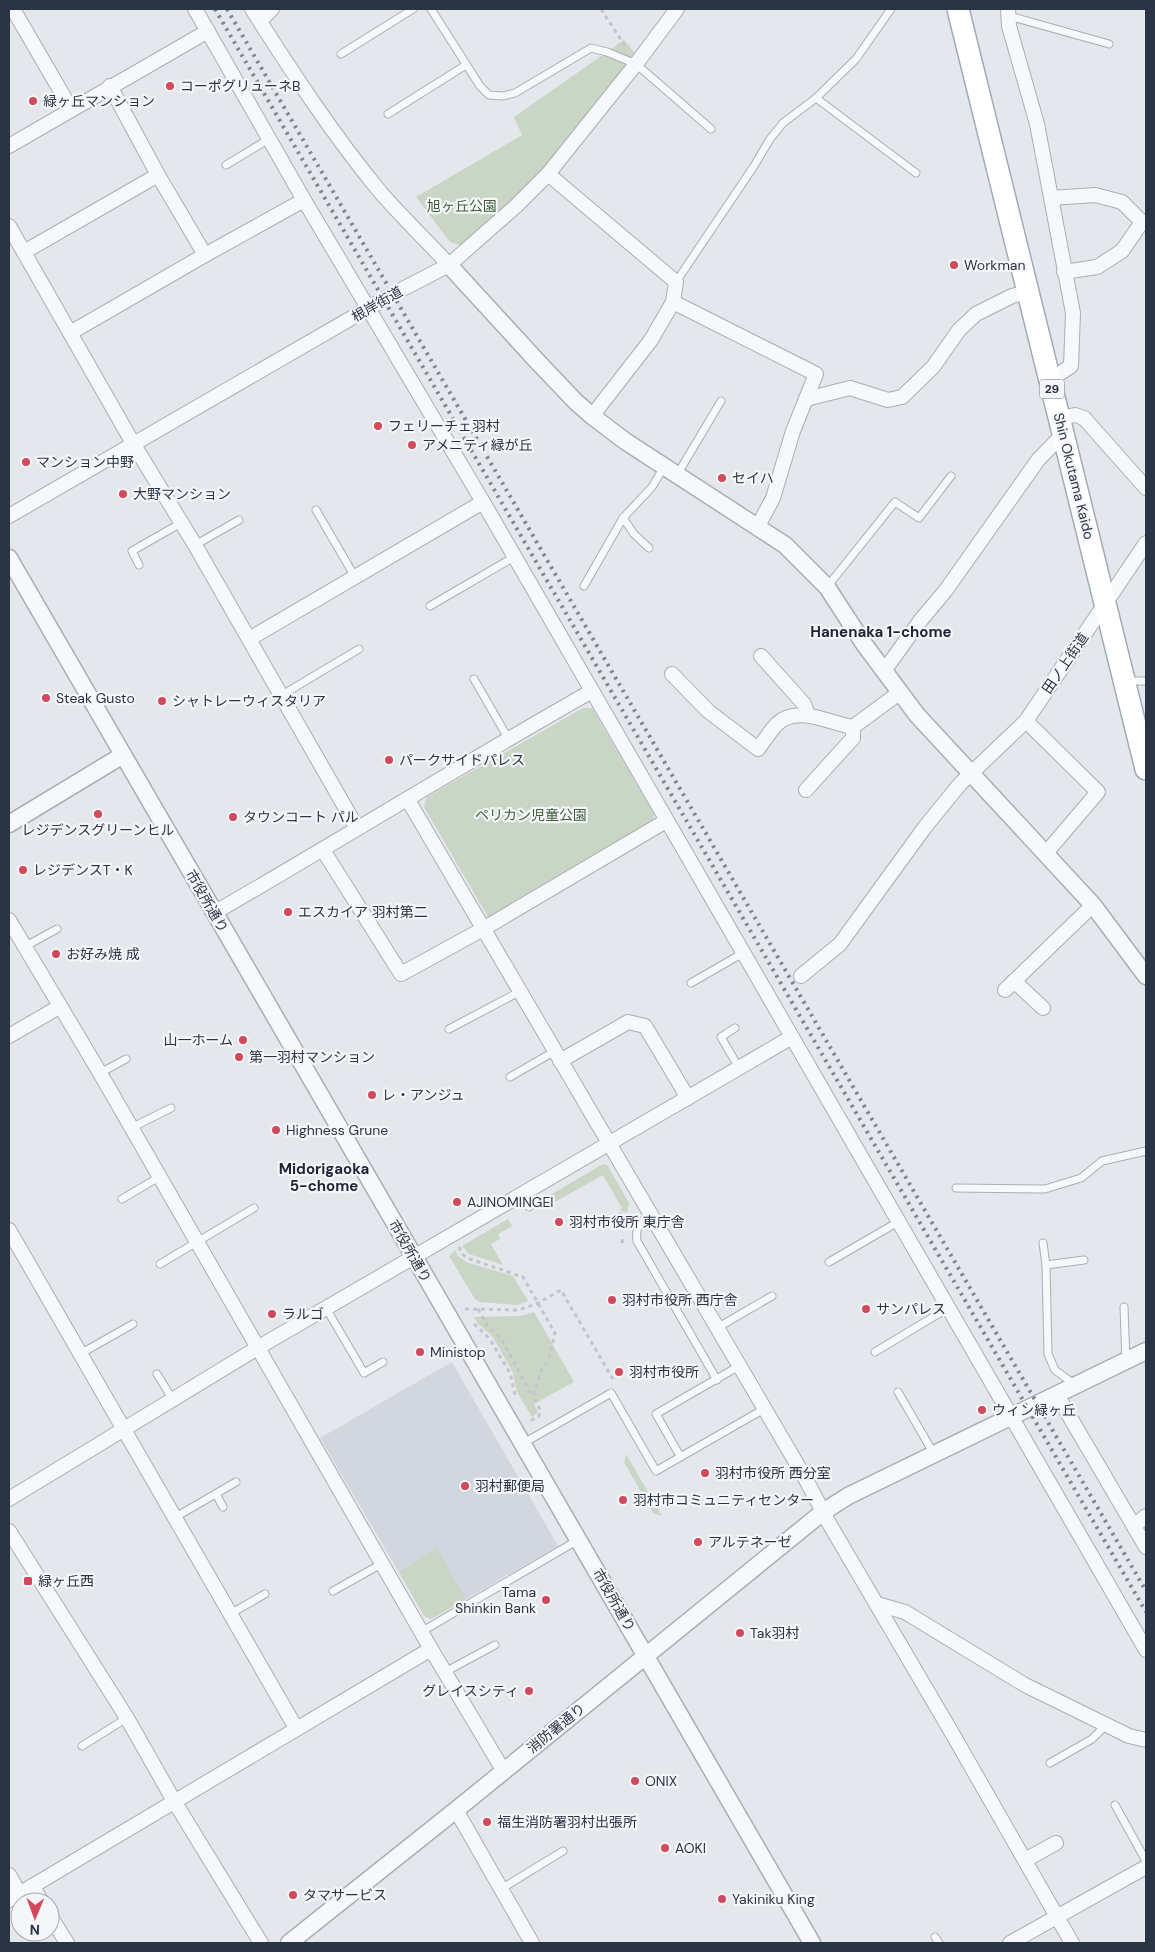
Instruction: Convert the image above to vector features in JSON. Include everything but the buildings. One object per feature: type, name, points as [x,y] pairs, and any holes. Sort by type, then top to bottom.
[{"type":"main road","name":"Shin Okutama Kaido","points":[[958,9],[1146,769]]},
{"type":"street","points":[[13,9],[72,109]]},
{"type":"street","points":[[195,9],[304,200],[483,502],[1146,1650]]},
{"type":"street","points":[[252,9],[316,108],[382,193],[576,402],[625,441],[786,545],[827,587],[864,644],[917,715],[1093,905],[1146,976]]},
{"type":"street","points":[[260,21],[272,9]]},
{"type":"street","name":"根岸街道","points":[[9,516],[368,309],[450,265],[516,206],[548,174],[636,64],[677,9]]},
{"type":"street","points":[[1008,12],[1010,26],[1038,124],[1073,313],[1071,366],[1050,380]]},
{"type":"street","points":[[9,146],[110,86],[208,32]]},
{"type":"street","points":[[110,86],[204,255]]},
{"type":"street","points":[[548,174],[676,282],[673,302],[651,340],[592,416]]},
{"type":"street","points":[[24,252],[158,175]]},
{"type":"street","points":[[1051,198],[1096,195],[1113,199],[1122,202],[1144,222],[1122,251],[1097,267],[1064,272]]},
{"type":"street","points":[[70,333],[204,255],[304,200]]},
{"type":"street","points":[[9,226],[134,445],[195,545],[282,695],[357,828]]},
{"type":"street","points":[[806,399],[850,388],[888,400],[902,397],[933,367],[959,330],[976,314],[1012,296],[1028,292]]},
{"type":"street","points":[[673,302],[816,374],[793,431],[773,498],[758,526]]},
{"type":"street","points":[[884,671],[920,621],[946,590],[1062,426],[1075,415],[1084,418],[1146,488]]},
{"type":"street","points":[[249,639],[483,502]]},
{"type":"street","name":"田ノ上街道","points":[[801,976],[840,944],[925,827],[960,784],[1026,721],[1146,543]]},
{"type":"street","name":"市役所通り","points":[[9,558],[812,1943]]},
{"type":"street","points":[[761,656],[804,704],[808,715]]},
{"type":"street","points":[[672,674],[708,712],[758,749],[778,722],[796,715],[808,715],[853,727],[899,692]]},
{"type":"street","points":[[214,913],[408,800],[508,738],[592,692]]},
{"type":"street","points":[[1026,721],[1098,792],[1046,853]]},
{"type":"street","points":[[806,790],[853,738],[853,727]]},
{"type":"street","points":[[9,824],[123,755]]},
{"type":"street","points":[[408,800],[651,1214],[1072,1943]]},
{"type":"street","points":[[323,850],[401,974],[483,929],[666,821]]},
{"type":"street","points":[[1043,1008],[1009,986],[1093,905]]},
{"type":"street","points":[[9,920],[100,1073],[421,1632],[503,1770]]},
{"type":"street","points":[[9,1036],[59,1007]]},
{"type":"street","points":[[557,1056],[628,1022],[645,1026],[688,1098]]},
{"type":"street","points":[[9,1498],[259,1347],[792,1037]]},
{"type":"street","points":[[9,1230],[296,1728]]},
{"type":"street","name":"消防署通り","points":[[289,1943],[647,1656],[823,1512],[848,1496],[1146,1351]]},
{"type":"street","points":[[1057,1395],[1146,1547]]},
{"type":"street","points":[[1134,1526],[1146,1516]]},
{"type":"street","points":[[9,1531],[127,1718],[174,1801],[261,1943]]},
{"type":"street","points":[[877,1604],[905,1612],[1025,1685],[1129,1736],[1146,1740]]},
{"type":"street","points":[[21,1892],[431,1649]]},
{"type":"street","points":[[456,1810],[532,1943]]},
{"type":"street","points":[[1025,1860],[1056,1843]]},
{"type":"street","points":[[1010,1943],[1146,1867]]},
{"type":"street","points":[[9,1876],[13,1892]]},
{"type":"street","points":[[32,1886],[36,1892]]},
{"type":"street","points":[[60,1932],[67,1943]]},
{"type":"lane","points":[[341,54],[413,9]]},
{"type":"lane","points":[[431,9],[466,65],[488,95],[503,96],[515,93],[591,48],[607,52],[636,64],[711,128]]},
{"type":"lane","points":[[676,282],[770,139],[783,123],[816,98],[856,59],[891,9]]},
{"type":"lane","points":[[1008,12],[1109,44]]},
{"type":"lane","points":[[388,114],[466,65]]},
{"type":"lane","points":[[816,98],[916,173]]},
{"type":"lane","points":[[226,165],[269,139]]},
{"type":"lane","points":[[584,586],[623,518],[652,487],[671,471],[721,400]]},
{"type":"lane","points":[[827,587],[896,502],[919,518],[951,476]]},
{"type":"lane","points":[[316,510],[355,577]]},
{"type":"lane","points":[[623,518],[634,534],[649,548]]},
{"type":"lane","points":[[195,545],[239,520]]},
{"type":"lane","points":[[139,566],[132,551],[180,523]]},
{"type":"lane","points":[[430,606],[514,557]]},
{"type":"lane","points":[[282,695],[359,649]]},
{"type":"lane","points":[[474,679],[508,738]]},
{"type":"lane","points":[[1125,681],[1146,681]]},
{"type":"lane","points":[[24,947],[57,929]]},
{"type":"lane","points":[[692,983],[744,954]]},
{"type":"lane","points":[[449,1029],[519,992]]},
{"type":"lane","points":[[735,1028],[722,1037],[739,1068]]},
{"type":"lane","points":[[510,1077],[557,1056]]},
{"type":"lane","points":[[100,1073],[126,1059]]},
{"type":"lane","points":[[131,1128],[170,1108]]},
{"type":"lane","points":[[956,1188],[1045,1190],[1081,1178],[1102,1162],[1146,1151]]},
{"type":"lane","points":[[122,1199],[159,1177]]},
{"type":"lane","points":[[522,1194],[529,1207]]},
{"type":"lane","points":[[160,1264],[254,1208]]},
{"type":"lane","points":[[651,1214],[642,1220],[637,1229],[637,1240],[717,1380]]},
{"type":"lane","points":[[829,1262],[898,1222]]},
{"type":"lane","points":[[1043,1243],[1046,1265],[1048,1354],[1055,1370],[1076,1385]]},
{"type":"lane","points":[[1046,1265],[1084,1260]]},
{"type":"lane","points":[[717,1328],[772,1296]]},
{"type":"lane","points":[[1124,1307],[1126,1361]]},
{"type":"lane","points":[[326,1308],[364,1373],[383,1362]]},
{"type":"lane","points":[[875,1352],[948,1308]]},
{"type":"lane","points":[[80,1354],[133,1324]]},
{"type":"lane","points":[[680,1456],[656,1414],[739,1366]]},
{"type":"lane","points":[[157,1374],[172,1400]]},
{"type":"lane","points":[[898,1392],[934,1454]]},
{"type":"lane","points":[[522,1444],[612,1393],[656,1471],[764,1409]]},
{"type":"lane","points":[[174,1518],[236,1482]]},
{"type":"lane","points":[[216,1494],[224,1507]]},
{"type":"lane","points":[[421,1632],[579,1540]]},
{"type":"lane","points":[[333,1591],[383,1563]]},
{"type":"lane","points":[[230,1614],[265,1594]]},
{"type":"lane","points":[[445,1672],[495,1645]]},
{"type":"lane","points":[[82,1746],[127,1718]]},
{"type":"lane","points":[[1050,1763],[1092,1738],[1106,1725]]},
{"type":"lane","points":[[1115,1805],[1146,1861]]},
{"type":"lane","points":[[501,1889],[563,1851]]},
{"type":"path","points":[[601,9],[636,64]]},
{"type":"path","points":[[626,1225],[632,1206]]},
{"type":"path","points":[[611,1220],[621,1214],[629,1216]]},
{"type":"path","points":[[622,1243],[624,1234]]},
{"type":"path","points":[[452,1248],[457,1245],[462,1254],[467,1258],[523,1277],[555,1333],[549,1359],[541,1371],[533,1396]]},
{"type":"path","points":[[465,1309],[520,1310],[538,1303],[561,1290],[617,1386]]},
{"type":"path","points":[[460,1300],[475,1326],[489,1338],[507,1368],[518,1401]]},
{"type":"path","points":[[478,1309],[487,1325],[502,1340],[540,1410],[539,1416],[530,1421],[526,1414]]},
{"type":"path","points":[[507,1368],[515,1363]]},
{"type":"shaded area","points":[[452,1362],[558,1546],[466,1599],[437,1549],[399,1572],[320,1438]]},
{"type":"green space","name":"旭ヶ丘公園","points":[[624,40],[637,56],[543,169],[466,247],[450,242],[416,197],[522,135],[514,117]]},
{"type":"green space","name":"ペリカン児童公園","points":[[583,708],[592,708],[654,814],[652,824],[488,917],[424,807],[427,797]]},
{"type":"green space","points":[[603,1164],[608,1166],[629,1203],[627,1212],[620,1211],[622,1208],[603,1175],[544,1208],[540,1201]]},
{"type":"green space","points":[[508,1219],[512,1226],[498,1234],[500,1239],[491,1244],[503,1265],[469,1254],[462,1246]]},
{"type":"green space","points":[[455,1250],[458,1256],[466,1262],[513,1276],[528,1301],[517,1305],[479,1302],[475,1299],[449,1256]]},
{"type":"green space","points":[[534,1312],[574,1382],[534,1404],[538,1412],[532,1417],[517,1392],[510,1367],[492,1336],[478,1324],[474,1317],[521,1316]]},
{"type":"green space","points":[[626,1454],[662,1516],[653,1513],[624,1462]]},
{"type":"green space","points":[[437,1548],[466,1599],[431,1619],[424,1616],[399,1572]]},
{"type":"railway","points":[[215,9],[1146,1612]]},
{"type":"railway","points":[[227,9],[1146,1591]]},
{"type":"place","name":"コーポグリューネB","points":[[170,86]]},
{"type":"place","name":"緑ヶ丘マンション","points":[[33,101]]},
{"type":"place","name":"Workman","points":[[954,265]]},
{"type":"place","name":"フェリーチェ羽村","points":[[378,426]]},
{"type":"place","name":"アメニティ緑が丘","points":[[412,445]]},
{"type":"place","name":"マンション中野","points":[[26,462]]},
{"type":"place","name":"セイハ","points":[[722,478]]},
{"type":"place","name":"大野マンション","points":[[123,494]]},
{"type":"place","name":"Steak Gusto","points":[[46,698]]},
{"type":"place","name":"シャトレーウィスタリア","points":[[162,701]]},
{"type":"place","name":"パークサイドパレス","points":[[389,760]]},
{"type":"place","name":"レジデンスグリーンヒル","points":[[98,814]]},
{"type":"place","name":"タウンコート パル","points":[[233,817]]},
{"type":"place","name":"レジデンスT・K","points":[[23,870]]},
{"type":"place","name":"エスカイア 羽村第二","points":[[288,912]]},
{"type":"place","name":"お好み焼 成","points":[[56,954]]},
{"type":"place","name":"山一ホーム","points":[[243,1040]]},
{"type":"place","name":"第一羽村マンション","points":[[239,1057]]},
{"type":"place","name":"レ・アンジュ","points":[[372,1095]]},
{"type":"place","name":"Highness Grune","points":[[276,1130]]},
{"type":"place","name":"AJINOMINGEI","points":[[457,1202]]},
{"type":"place","name":"羽村市役所 東庁舎","points":[[559,1222]]},
{"type":"place","name":"羽村市役所 西庁舎","points":[[612,1300]]},
{"type":"place","name":"サンパレス","points":[[866,1309]]},
{"type":"place","name":"ラルゴ","points":[[272,1314]]},
{"type":"place","name":"Ministop","points":[[420,1352]]},
{"type":"place","name":"羽村市役所","points":[[619,1372]]},
{"type":"place","name":"ウィン緑ヶ丘","points":[[982,1410]]},
{"type":"place","name":"羽村市役所 西分室","points":[[705,1473]]},
{"type":"place","name":"羽村郵便局","points":[[465,1486]]},
{"type":"place","name":"羽村市コミュニティセンター","points":[[623,1500]]},
{"type":"place","name":"アルテネーゼ","points":[[698,1542]]},
{"type":"place","name":"緑ヶ丘西","points":[[28,1581]]},
{"type":"place","name":"Tama Shinkin Bank","points":[[546,1600]]},
{"type":"place","name":"Tak羽村","points":[[740,1633]]},
{"type":"place","name":"グレイスシティ","points":[[529,1691]]},
{"type":"place","name":"ONIX","points":[[635,1781]]},
{"type":"place","name":"福生消防署羽村出張所","points":[[487,1822]]},
{"type":"place","name":"AOKI","points":[[665,1848]]},
{"type":"place","name":"タマサービス","points":[[293,1895]]},
{"type":"place","name":"Yakiniku King","points":[[722,1899]]},
{"type":"district","name":"Hanenaka 1-chome","points":[[881,632]]},
{"type":"district","name":"Midorigaoka 5-chome","points":[[324,1178]]}]
